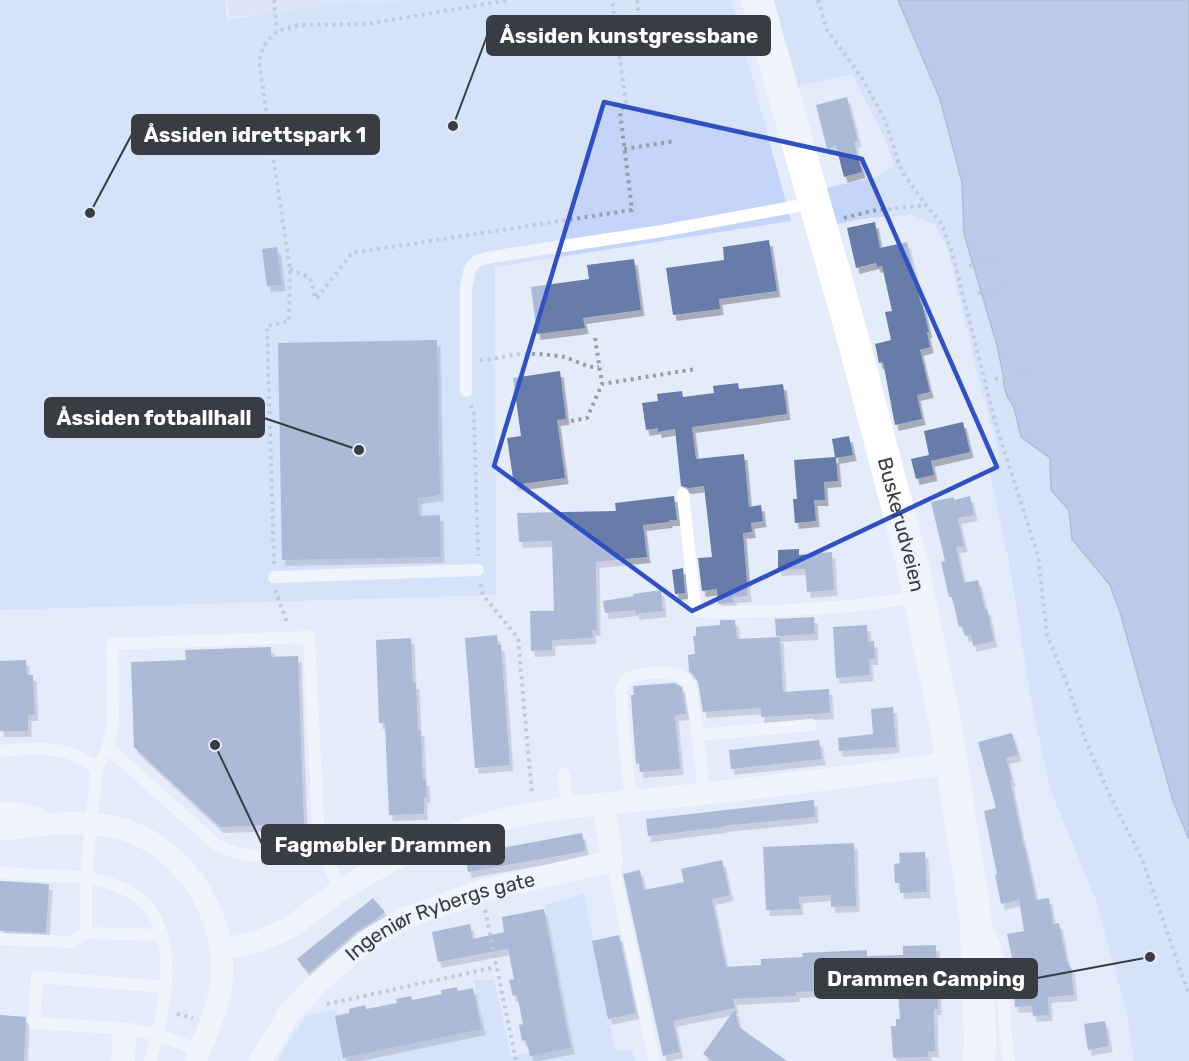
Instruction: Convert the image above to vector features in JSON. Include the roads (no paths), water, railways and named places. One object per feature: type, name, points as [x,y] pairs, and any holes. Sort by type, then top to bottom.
[{"type":"main road","name":"Buskerudveien","points":[[757,0],[818,213],[913,567],[952,763],[976,924],[979,1061]]},
{"type":"street","points":[[221,949],[262,939],[289,927],[341,890],[410,851],[439,839],[505,818],[567,807],[761,788],[952,763]]},
{"type":"street","points":[[604,804],[612,861]]},
{"type":"street","points":[[0,813],[18,813],[55,823]]},
{"type":"street","points":[[0,830],[55,823],[113,826],[134,832],[158,845],[176,862],[196,885],[209,909],[221,949],[222,976],[219,1000],[198,1055]]},
{"type":"street","name":"Ingeniør Rybergs gate","points":[[260,1061],[290,1012],[319,982],[366,941],[405,918],[481,891],[612,861]]},
{"type":"lane","points":[[466,391],[466,289],[469,272],[477,261],[511,253],[662,231],[736,216],[818,213]]},
{"type":"lane","points":[[683,494],[695,605],[699,611],[777,611],[850,606],[919,597]]},
{"type":"lane","points":[[274,577],[478,570]]},
{"type":"lane","points":[[86,933],[86,878],[97,768],[108,748],[113,722],[112,644],[309,637],[318,823],[330,869],[341,890]]},
{"type":"lane","points":[[631,802],[622,724],[621,692],[630,677],[642,674],[662,672],[678,675],[690,684],[704,794]]},
{"type":"lane","points":[[698,735],[811,725]]},
{"type":"lane","points":[[0,750],[44,748],[57,750],[73,754],[97,768]]},
{"type":"lane","points":[[108,748],[217,845],[232,852],[254,856],[323,848]]},
{"type":"lane","points":[[564,774],[567,807]]},
{"type":"lane","points":[[612,861],[654,1058]]},
{"type":"lane","points":[[0,873],[86,878],[116,886],[135,895],[147,905],[156,918],[162,934],[165,949],[166,987],[158,1035],[150,1061]]},
{"type":"lane","points":[[976,924],[986,927],[993,939],[998,959],[1002,977],[1009,1061]]},
{"type":"lane","points":[[0,939],[71,942],[86,933],[162,934]]},
{"type":"lane","points":[[166,987],[37,977],[34,1023],[124,1029],[158,1035],[198,1055]]},
{"type":"lane","points":[[117,1061],[124,1029]]},
{"type":"lane","points":[[124,1029],[129,1061]]},
{"type":"place","name":"Åssiden kunstgressbane","points":[[453,126]]},
{"type":"place","name":"Åssiden idrettspark 1","points":[[90,213]]},
{"type":"place","name":"Åssiden fotballhall","points":[[359,450]]},
{"type":"place","name":"Fagmøbler Drammen","points":[[215,745]]},
{"type":"place","name":"Drammen Camping","points":[[1150,957]]}]
